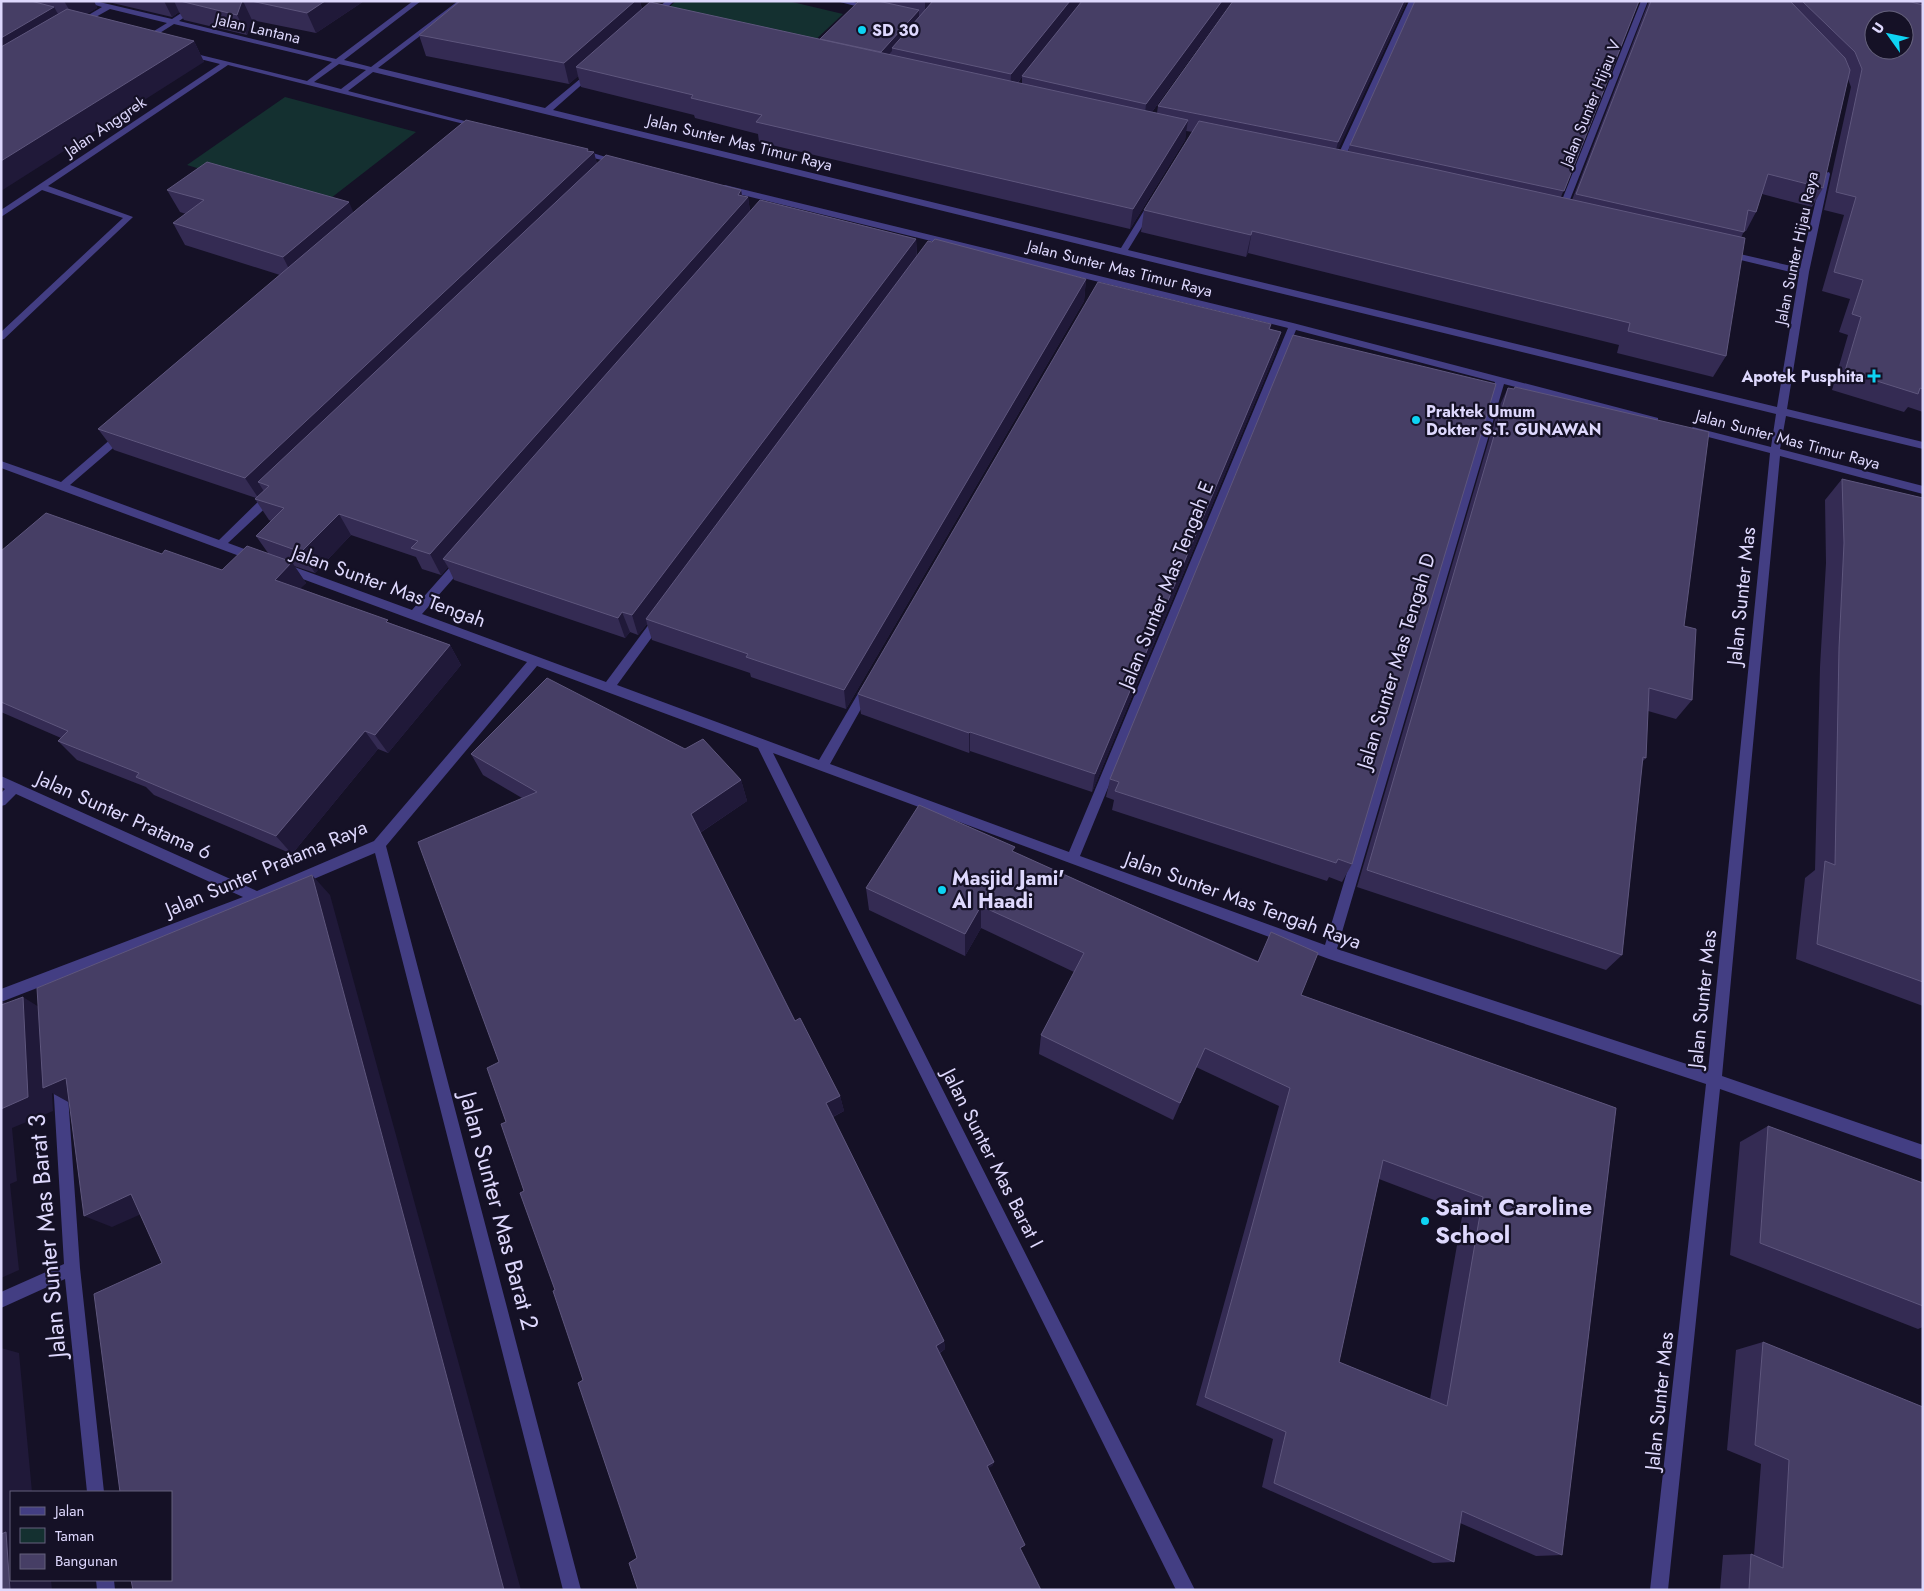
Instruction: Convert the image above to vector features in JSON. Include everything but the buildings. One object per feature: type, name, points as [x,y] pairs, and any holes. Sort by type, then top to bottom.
[{"type":"street","name":"Jalan Lantana","points":[[85,1],[336,61]]},
{"type":"street","points":[[142,42],[205,1]]},
{"type":"street","points":[[308,84],[418,1]]},
{"type":"street","points":[[342,92],[463,1]]},
{"type":"street","points":[[645,24],[671,1]]},
{"type":"street","points":[[839,1],[883,10]]},
{"type":"street","points":[[1337,166],[1413,1]]},
{"type":"street","name":"Jalan Sunter Hijau V","points":[[1560,214],[1645,1]]},
{"type":"street","points":[[86,28],[71,27],[108,7]]},
{"type":"street","points":[[652,18],[662,20]]},
{"type":"street","points":[[133,40],[152,44]]},
{"type":"street","points":[[180,52],[485,127],[469,136]]},
{"type":"street","name":"Jalan Sunter Mas Timur Raya","points":[[336,61],[1923,446]]},
{"type":"street","points":[[547,111],[602,62]]},
{"type":"street","name":"Jalan Anggrek","points":[[1,214],[226,63]]},
{"type":"street","points":[[574,150],[625,163],[610,172]]},
{"type":"street","points":[[1328,164],[1347,168]]},
{"type":"street","name":"Jalan Sunter Hijau Raya","points":[[1780,412],[1804,272],[1828,166]]},
{"type":"street","name":"Jalan Sunter Mas Timur Raya","points":[[717,186],[772,203],[939,240],[1101,283],[1293,326],[1662,422]]},
{"type":"street","points":[[1,336],[129,217],[40,187]]},
{"type":"street","points":[[1123,251],[1159,193]]},
{"type":"street","points":[[1550,212],[1569,217]]},
{"type":"street","points":[[931,251],[939,240]]},
{"type":"street","points":[[1715,251],[1804,272]]},
{"type":"street","name":"Jalan Sunter Mas Tengah E","points":[[1073,858],[1293,326]]},
{"type":"street","name":"Jalan Sunter Mas Tengah D","points":[[1329,954],[1490,411],[1501,380]]},
{"type":"street","name":"Jalan Sunter Mas","points":[[1659,1590],[1714,1080],[1780,412]]},
{"type":"street","name":"Jalan Sunter Mas Timur Raya","points":[[1680,426],[1923,490]]},
{"type":"street","points":[[63,486],[130,428]]},
{"type":"street","name":"Jalan Sunter Mas Tengah","points":[[1,464],[763,745]]},
{"type":"street","points":[[221,544],[277,490]]},
{"type":"street","points":[[414,616],[466,556]]},
{"type":"street","points":[[608,688],[667,608]]},
{"type":"street","name":"Jalan Sunter Pratama Raya","points":[[1,996],[257,897],[379,845],[535,660]]},
{"type":"street","points":[[822,766],[872,679]]},
{"type":"street","name":"Jalan Sunter Mas Tengah Raya","points":[[763,745],[1329,954],[1714,1080],[1923,1152]]},
{"type":"street","name":"Jalan Sunter Mas Barat I","points":[[763,745],[1186,1590]]},
{"type":"street","name":"Jalan Sunter Pratama 6","points":[[1,781],[257,897]]},
{"type":"street","points":[[1,800],[15,787]]},
{"type":"street","name":"Jalan Sunter Mas Barat 2","points":[[379,845],[572,1590]]},
{"type":"street","points":[[53,976],[54,995]]},
{"type":"street","name":"Jalan Sunter Mas Barat 3","points":[[59,1063],[72,1268],[96,1491]]},
{"type":"street","points":[[1,1300],[72,1268]]},
{"type":"green space","points":[[676,1],[788,1],[843,14],[811,44],[666,10]]},
{"type":"green space","points":[[285,97],[416,132],[322,205],[187,165]]},
{"type":"place","name":"SD 30","points":[[862,30]]},
{"type":"place","name":"Apotek Pusphita","points":[[1874,376]]},
{"type":"place","name":"Praktek Umum Dokter S.T. GUNAWAN","points":[[1416,420]]},
{"type":"place","name":"Masjid Jami' Al Haadi","points":[[942,890]]},
{"type":"place","name":"Saint Caroline School","points":[[1425,1221]]}]
